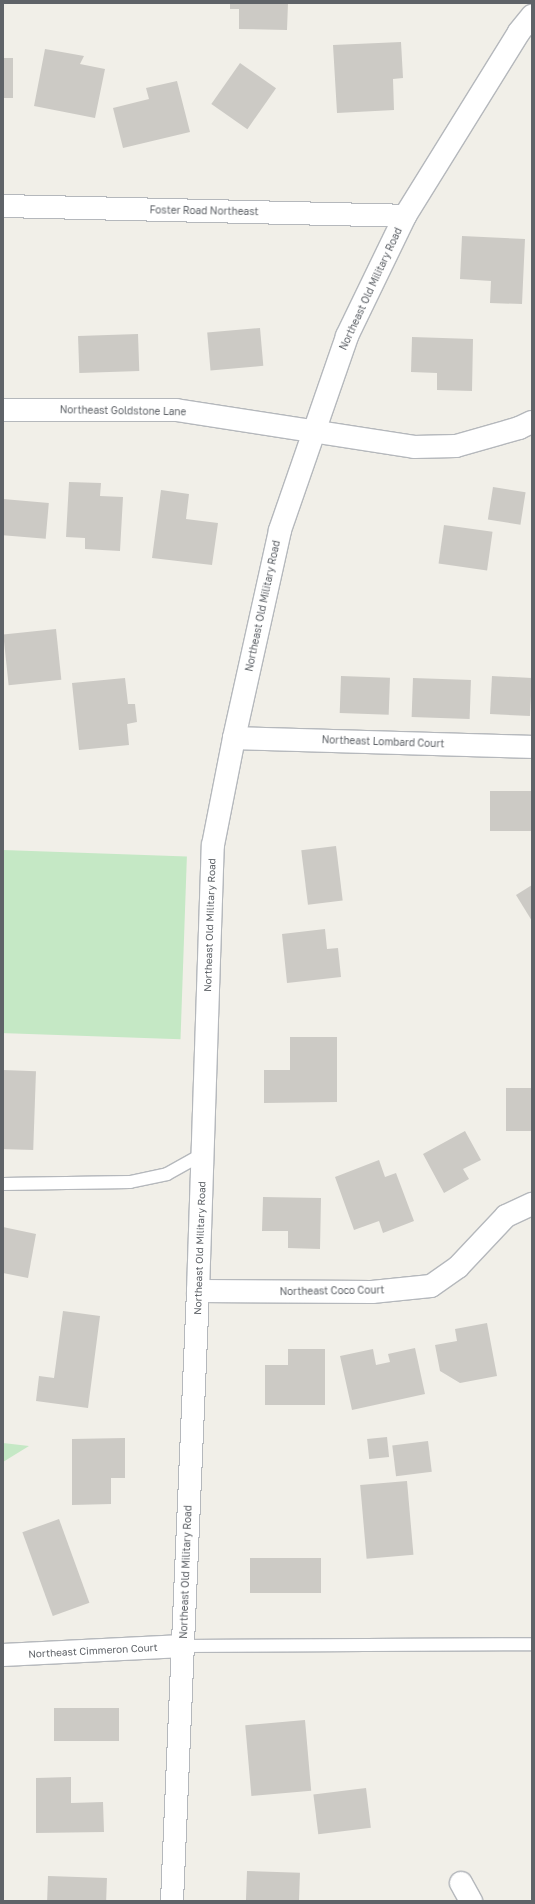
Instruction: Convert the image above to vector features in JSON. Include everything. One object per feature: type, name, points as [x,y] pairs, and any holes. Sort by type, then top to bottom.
[{"type":"street","name":"Northeast Old Military Road","points":[[172,1901],[198,1291],[213,845],[234,738],[280,530],[347,336],[405,216],[519,32],[532,16]]},
{"type":"street","name":"Foster Road Northeast","points":[[3,206],[405,216]]},
{"type":"street","name":"Northeast Goldstone Lane","points":[[3,410],[176,410],[414,447],[456,446],[519,428],[532,422]]},
{"type":"street","name":"Northeast Lombard Court","points":[[234,738],[532,747]]},
{"type":"street","name":"Northeast Coco Court","points":[[198,1291],[372,1292],[430,1286],[458,1267],[506,1216],[532,1204]]},
{"type":"street","name":"Northeast Cimmeron Court","points":[[3,1655],[183,1646]]},
{"type":"lane","points":[[3,1184],[130,1182],[167,1174],[203,1154]]},
{"type":"lane","points":[[183,1646],[532,1644]]},
{"type":"green space","points":[[3,850],[187,856],[181,1039],[3,1033]]},
{"type":"green space","points":[[3,1443],[29,1446],[3,1462]]},
{"type":"building","points":[[230,3],[288,3],[287,30],[239,29],[239,9],[230,9]]},
{"type":"building","points":[[401,42],[403,78],[393,79],[394,110],[337,113],[333,45]]},
{"type":"building","points":[[45,49],[84,56],[80,64],[105,69],[95,118],[34,106]]},
{"type":"building","points":[[3,58],[13,58],[13,98],[3,98]]},
{"type":"building","points":[[240,63],[276,88],[247,129],[211,104]]},
{"type":"building","points":[[177,81],[190,132],[123,148],[113,108],[149,99],[146,88]]},
{"type":"building","points":[[462,236],[525,239],[522,304],[490,303],[491,281],[460,279]]},
{"type":"building","points":[[260,328],[263,366],[211,370],[207,333]]},
{"type":"building","points":[[138,334],[139,371],[79,373],[78,336]]},
{"type":"building","points":[[412,337],[473,339],[472,391],[437,390],[437,373],[411,372]]},
{"type":"building","points":[[69,482],[101,483],[100,496],[123,497],[120,551],[85,549],[85,538],[66,537]]},
{"type":"building","points":[[493,487],[526,492],[520,525],[488,520]]},
{"type":"building","points":[[161,490],[189,494],[186,519],[218,523],[212,565],[152,558]]},
{"type":"building","points":[[3,499],[49,503],[46,539],[3,535]]},
{"type":"building","points":[[444,525],[493,532],[487,570],[439,564]]},
{"type":"building","points":[[56,629],[61,680],[9,685],[3,635]]},
{"type":"building","points":[[341,676],[390,678],[389,715],[340,713]]},
{"type":"building","points":[[492,676],[532,678],[530,716],[490,714]]},
{"type":"building","points":[[125,678],[128,704],[135,704],[137,722],[127,724],[129,745],[79,750],[72,683]]},
{"type":"building","points":[[413,678],[471,680],[470,719],[412,717]]},
{"type":"building","points":[[490,791],[532,791],[532,831],[490,831]]},
{"type":"building","points":[[336,846],[343,901],[308,905],[301,850]]},
{"type":"building","points":[[532,885],[532,921],[516,895]]},
{"type":"building","points":[[325,929],[327,949],[338,948],[341,977],[287,983],[282,934]]},
{"type":"building","points":[[290,1037],[337,1037],[337,1102],[264,1103],[264,1070],[290,1070]]},
{"type":"building","points":[[3,1070],[36,1071],[33,1150],[3,1149]]},
{"type":"building","points":[[506,1088],[532,1088],[532,1131],[506,1131]]},
{"type":"building","points":[[465,1131],[481,1160],[463,1169],[469,1179],[444,1193],[423,1154]]},
{"type":"building","points":[[379,1160],[385,1177],[396,1173],[414,1221],[383,1233],[379,1221],[354,1230],[335,1177]]},
{"type":"building","points":[[263,1197],[321,1198],[320,1249],[288,1248],[288,1231],[262,1231]]},
{"type":"building","points":[[3,1227],[36,1234],[28,1278],[3,1273]]},
{"type":"building","points":[[63,1311],[100,1316],[88,1408],[36,1401],[39,1376],[54,1378]]},
{"type":"building","points":[[487,1323],[497,1376],[460,1383],[440,1371],[435,1345],[457,1341],[455,1329]]},
{"type":"building","points":[[415,1348],[425,1394],[352,1410],[340,1356],[373,1349],[376,1365],[390,1362],[388,1354]]},
{"type":"building","points":[[288,1349],[325,1349],[325,1405],[265,1405],[265,1365],[288,1365]]},
{"type":"building","points":[[387,1437],[389,1457],[369,1459],[367,1439]]},
{"type":"building","points":[[125,1438],[125,1478],[111,1478],[111,1504],[72,1505],[72,1439]]},
{"type":"building","points":[[428,1441],[432,1472],[396,1476],[392,1445]]},
{"type":"building","points":[[407,1481],[413,1555],[367,1559],[360,1485]]},
{"type":"building","points":[[59,1519],[89,1603],[53,1616],[22,1532]]},
{"type":"building","points":[[250,1558],[321,1558],[321,1593],[250,1593]]},
{"type":"building","points":[[54,1708],[119,1708],[119,1741],[54,1741]]},
{"type":"building","points":[[305,1720],[311,1791],[251,1796],[245,1725]]},
{"type":"building","points":[[71,1777],[71,1803],[103,1802],[104,1832],[36,1833],[36,1778]]},
{"type":"building","points":[[366,1788],[371,1828],[318,1834],[313,1794]]},
{"type":"building","points":[[247,1871],[300,1873],[299,1901],[246,1901]]},
{"type":"building","points":[[48,1876],[107,1878],[106,1901],[47,1901]]}]
